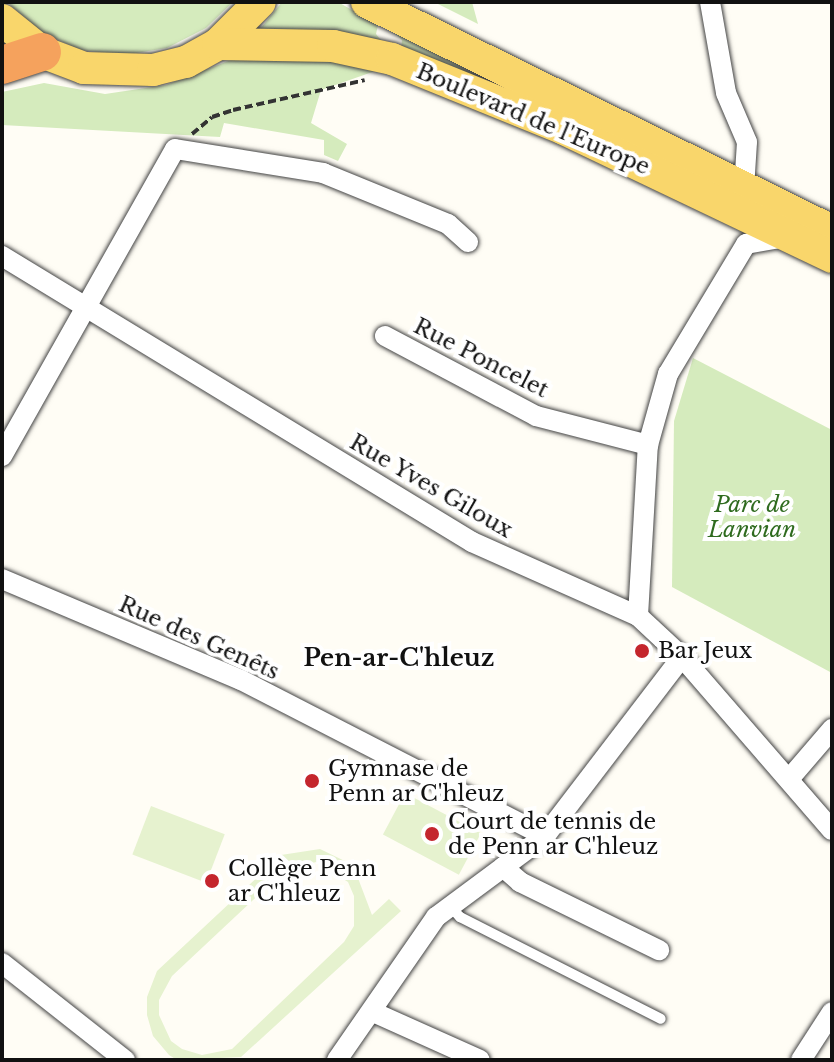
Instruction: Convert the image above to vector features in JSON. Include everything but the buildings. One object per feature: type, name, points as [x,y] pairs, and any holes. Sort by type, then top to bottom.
[{"type":"highway","points":[[2,65],[42,52]]},
{"type":"main road","points":[[2,20],[42,52],[84,68],[153,70],[186,62],[218,44],[260,2]]},
{"type":"main road","name":"Boulevard de l'Europe","points":[[367,2],[832,231]]},
{"type":"main road","name":"Boulevard de l'Europe","points":[[218,44],[333,46],[392,59],[739,187],[794,237],[832,257]]},
{"type":"street","points":[[638,616],[648,445],[668,374],[746,244],[739,187],[747,142],[726,93],[710,2]]},
{"type":"street","points":[[2,456],[175,149],[323,173],[448,224],[468,242]]},
{"type":"street","points":[[746,244],[794,237]]},
{"type":"street","name":"Rue Yves Giloux","points":[[2,256],[89,305],[472,542],[638,616],[682,657],[832,830]]},
{"type":"street","name":"Rue Poncelet","points":[[385,336],[536,416],[648,445]]},
{"type":"street","name":"Rue des Genêts","points":[[2,579],[241,680],[545,836]]},
{"type":"street","points":[[337,1060],[436,917],[545,836],[682,657]]},
{"type":"street","points":[[790,778],[832,729]]},
{"type":"street","points":[[503,867],[520,882],[659,950]]},
{"type":"street","points":[[2,963],[125,1060]]},
{"type":"street","points":[[373,1012],[480,1060]]},
{"type":"street","points":[[801,1060],[832,1012]]},
{"type":"lane","points":[[450,906],[460,917],[661,1019]]},
{"type":"path","points":[[175,149],[212,117],[368,79]]},
{"type":"green space","points":[[7,2],[233,2],[206,28],[167,48],[124,55],[80,50],[40,31]]},
{"type":"green space","points":[[282,2],[338,2],[378,25],[376,34],[384,44],[257,33]]},
{"type":"green space","points":[[434,2],[472,2],[478,24]]},
{"type":"green space","points":[[392,31],[546,102],[543,108],[401,49],[402,40]]},
{"type":"green space","points":[[298,53],[381,69],[321,90],[311,123],[347,144],[338,161],[324,155],[324,140],[224,123],[220,137],[2,125],[2,92],[44,83],[105,94],[166,85],[231,60]]},
{"type":"green space","name":"Parc de Lanvian","points":[[693,358],[832,430],[832,673],[672,587],[674,421]]},
{"type":"green space","name":"Court de tennis de de Penn ar C'hleuz","points":[[405,793],[481,833],[459,875],[383,834]]},
{"type":"green space","points":[[151,806],[225,834],[206,883],[132,855]]},
{"type":"green space","points":[[320,849],[353,865],[372,915],[389,899],[401,911],[241,1057],[177,1060],[153,1036],[147,1015],[147,997],[157,971],[281,855]],"holes":[[[316,862],[348,882],[354,896],[354,926],[344,942],[232,1049],[202,1055],[182,1049],[171,1041],[159,1015],[159,1000],[172,976],[283,872]]]},
{"type":"place","name":"Bar Jeux","points":[[642,651]]},
{"type":"place","name":"Gymnase de Penn ar C'hleuz","points":[[312,781]]},
{"type":"place","name":"Court de tennis de de Penn ar C'hleuz","points":[[432,834]]},
{"type":"place","name":"Collège Penn ar C'hleuz","points":[[212,881]]},
{"type":"district","name":"Pen-ar-C'hleuz","points":[[399,658]]}]
